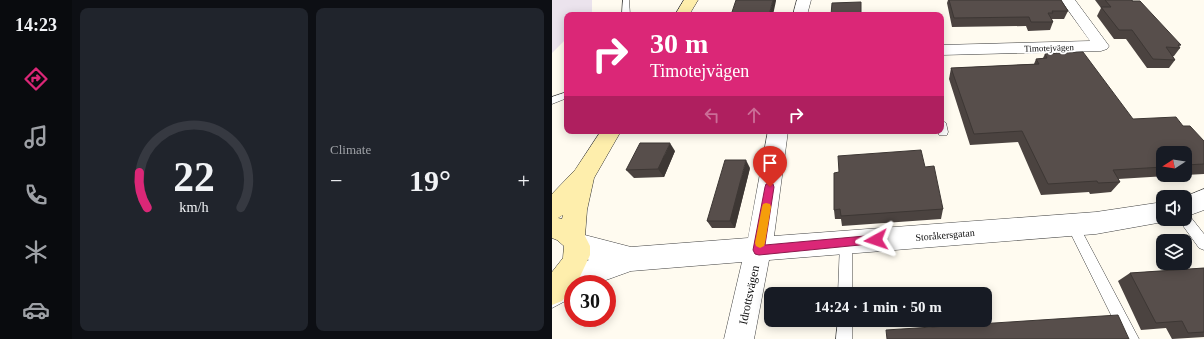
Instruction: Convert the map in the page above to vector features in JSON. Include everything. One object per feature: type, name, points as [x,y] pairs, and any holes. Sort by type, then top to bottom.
[{"type":"main road","points":[[684,12],[691,0]]},
{"type":"main road","points":[[552,210],[583,176],[609,134]]},
{"type":"main road","points":[[552,293],[570,271],[576,257],[567,235],[583,176]]},
{"type":"street","points":[[801,12],[804,0]]},
{"type":"street","name":"Timotejvägen","points":[[944,50],[1101,46],[1068,0]]},
{"type":"street","points":[[759,250],[778,134]]},
{"type":"street","points":[[1192,204],[1204,199]]},
{"type":"street","name":"Storåkersgatan","points":[[552,293],[586,274],[631,259],[1096,223],[1156,213]]},
{"type":"street","name":"Storåkersgatan","points":[[567,235],[631,259]]},
{"type":"street","name":"Idrottsvägen","points":[[739,339],[759,250]]},
{"type":"lane","points":[[626,0],[626,12]]},
{"type":"lane","points":[[552,102],[564,97]]},
{"type":"lane","points":[[1072,224],[1131,339]]},
{"type":"lane","points":[[1191,226],[1204,244]]},
{"type":"lane","points":[[845,287],[846,243]]},
{"type":"lane","points":[[844,339],[845,327]]},
{"type":"shaded area","points":[[552,0],[592,0],[592,12],[564,12],[564,41],[552,53]]},
{"type":"building","points":[[736,0],[773,0],[770,12],[732,12]]},
{"type":"building","points":[[949,0],[1061,0],[1068,11],[1052,11],[1053,13],[1048,13],[1053,22],[1031,22],[1029,17],[954,18]]},
{"type":"building","points":[[1105,0],[1140,1],[1181,45],[1178,45],[1180,48],[1166,47],[1175,60],[1153,59],[1132,30],[1119,30],[1101,7],[1111,7]]},
{"type":"building","points":[[861,2],[861,12],[831,12],[832,3]]},
{"type":"building","points":[[1083,52],[1133,119],[1176,117],[1183,126],[1190,126],[1204,141],[1204,164],[1192,165],[1192,146],[1156,146],[1156,167],[1113,170],[1120,182],[1098,183],[1097,181],[1048,184],[1022,131],[974,134],[951,68],[1039,64],[1036,59],[1047,58],[1045,54]]},
{"type":"building","points":[[640,143],[670,143],[658,169],[626,170]]},
{"type":"building","points":[[921,150],[925,167],[934,166],[943,209],[841,216],[840,209],[834,210],[834,173],[839,172],[838,156]]},
{"type":"building","points":[[725,160],[746,160],[730,221],[707,221]]},
{"type":"building","points":[[1204,268],[1204,332],[1188,333],[1182,321],[1156,323],[1130,273]]},
{"type":"building","points":[[1118,315],[1129,339],[887,339],[886,330],[932,327],[992,327],[992,323]]},
{"type":"slow traffic","points":[[760,243],[766,207]]},
{"type":"route","points":[[770,187],[759,250],[876,240]]}]
